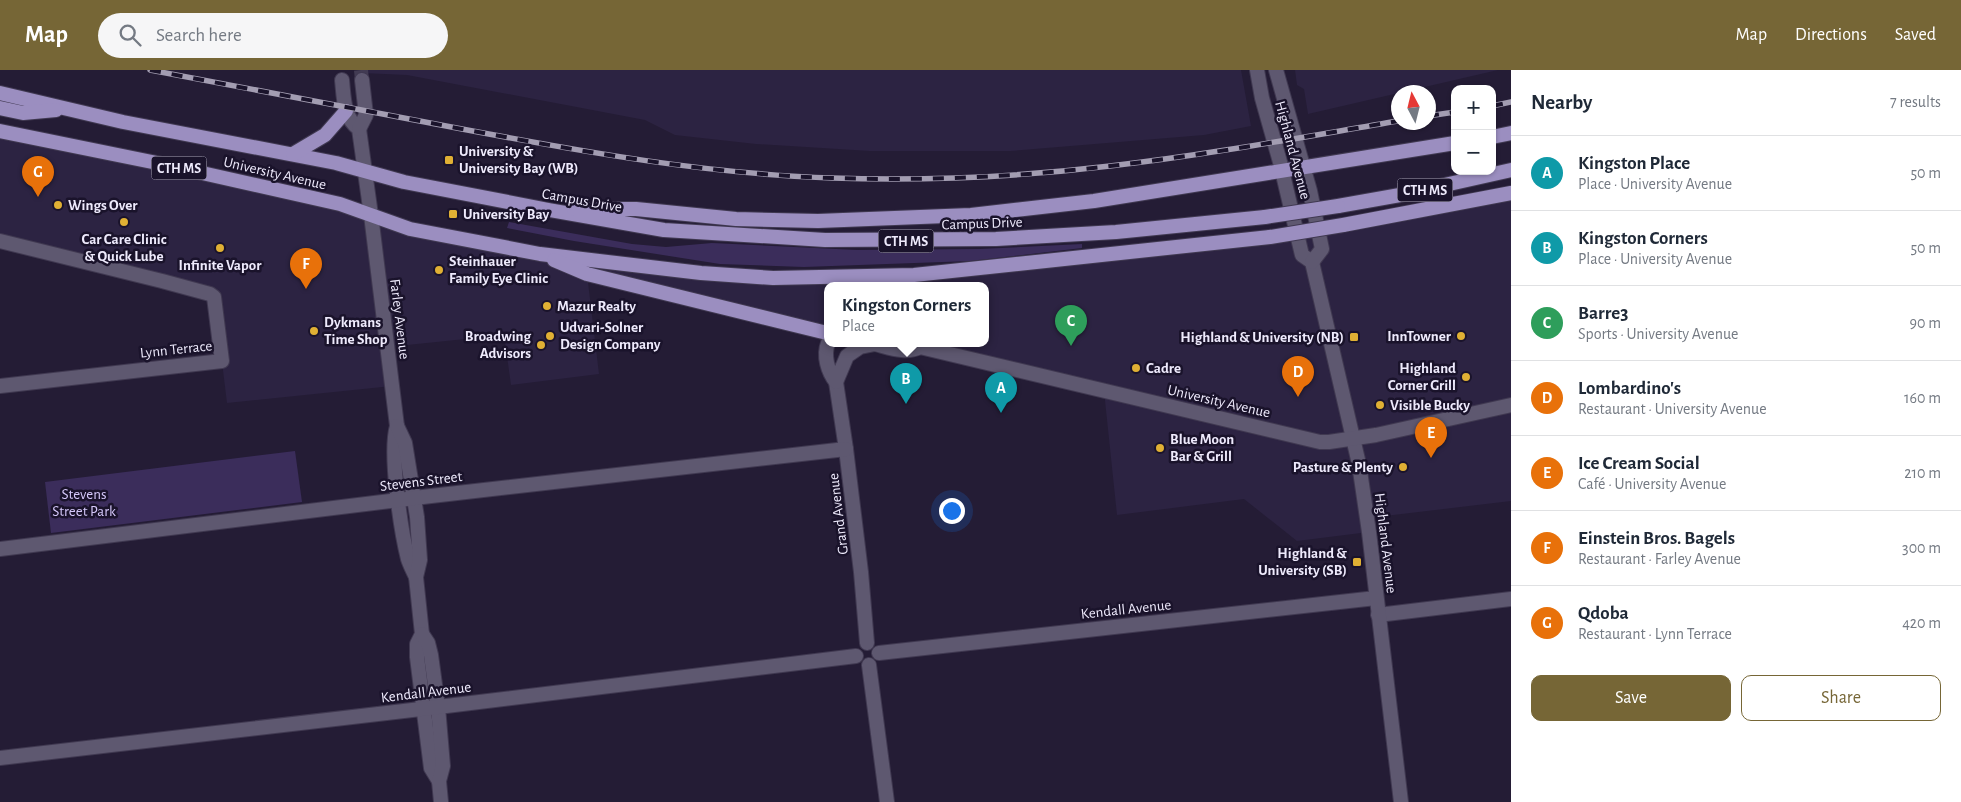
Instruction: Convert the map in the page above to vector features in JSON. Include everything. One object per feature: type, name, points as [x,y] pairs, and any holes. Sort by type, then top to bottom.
[{"type":"main road","name":"University Avenue","points":[[0,93],[64,109],[294,154],[365,171]]},
{"type":"main road","points":[[0,108],[32,114],[64,109]]},
{"type":"main road","points":[[294,154],[325,135],[346,111]]},
{"type":"main road","name":"University Avenue","points":[[0,131],[162,164],[340,204],[410,228],[540,254]]},
{"type":"main road","points":[[1496,136],[1511,134]]},
{"type":"main road","points":[[549,210],[636,209],[736,219],[818,222],[919,219],[1024,210],[1198,185],[1451,144]]},
{"type":"main road","name":"Campus Drive","points":[[365,171],[404,182],[664,230],[738,236],[876,241],[996,240],[1265,217],[1400,196],[1511,170]]},
{"type":"main road","name":"CTH MS","points":[[540,254],[738,276],[773,278],[879,277],[959,271],[1270,236],[1343,226],[1511,193]]},
{"type":"main road","points":[[540,254],[587,274],[824,332]]},
{"type":"street","name":"Highland Avenue","points":[[1257,70],[1262,98],[1282,170],[1302,255],[1312,262],[1359,464],[1369,532],[1401,802]]},
{"type":"street","name":"Highland Avenue","points":[[1276,70],[1304,167],[1322,249],[1312,262]]},
{"type":"street","points":[[342,80],[346,111],[351,122],[359,129],[366,115],[362,80]]},
{"type":"street","name":"Farley Avenue","points":[[359,129],[397,426],[394,445],[399,500],[409,561],[416,577],[422,634],[428,643],[431,655],[438,707],[443,766],[439,782],[441,802]]},
{"type":"street","name":"Lynn Terrace","points":[[0,241],[210,294],[214,297],[222,360],[0,386]]},
{"type":"street","name":"Grand Avenue","points":[[827,347],[828,368],[836,382],[846,449],[861,572],[866,643]]},
{"type":"street","points":[[836,382],[847,356],[860,347]]},
{"type":"street","name":"University Avenue","points":[[888,347],[904,351],[913,350],[917,347]]},
{"type":"street","name":"University Avenue","points":[[927,347],[1320,442],[1353,439],[1511,405]]},
{"type":"street","name":"Farley Avenue","points":[[397,426],[405,444],[414,499],[420,560],[416,577]]},
{"type":"street","name":"Stevens Street","points":[[0,549],[399,500],[846,449]]},
{"type":"street","name":"Kendall Avenue","points":[[879,653],[1376,598]]},
{"type":"street","points":[[1378,615],[1511,600]]},
{"type":"street","name":"Farley Avenue","points":[[422,634],[418,644],[417,657],[431,768],[439,782]]},
{"type":"street","points":[[866,643],[873,644],[879,653],[875,662],[869,665],[862,664],[856,656],[860,646],[866,643]]},
{"type":"street","name":"Kendall Avenue","points":[[0,758],[856,656]]},
{"type":"street","points":[[869,665],[887,802]]},
{"type":"shaded area","points":[[361,70],[1241,70],[1251,126],[1204,135],[1011,151],[870,151],[756,144],[675,135],[645,120],[407,75],[362,73]]},
{"type":"shaded area","points":[[1295,70],[1498,70],[1433,85],[1391,85],[1391,95],[1308,114],[1304,89],[1297,85]]},
{"type":"shaded area","points":[[0,131],[162,164],[410,229],[701,273],[879,277],[1270,237],[1511,193],[1511,501],[1368,518],[1369,532],[1297,541],[1244,499],[1117,515],[1104,391],[910,347],[989,347],[989,282],[824,282],[824,332],[587,274],[599,374],[511,385],[504,335],[388,347],[392,386],[227,403],[214,297],[0,241]]},
{"type":"green space","points":[[509,222],[632,244],[666,247],[712,243],[857,250],[980,249],[1082,244],[1082,248],[970,261],[804,267],[720,264],[574,241],[507,228]]},
{"type":"green space","name":"Stevens Street Park","points":[[295,451],[302,502],[51,533],[45,482]]},
{"type":"tunnel","points":[[361,70],[362,80]]},
{"type":"railway","points":[[150,70],[600,154],[739,172],[832,178],[902,179],[971,177],[1075,170],[1219,151],[1391,122]]},
{"type":"railway","points":[[1496,105],[1511,102]]},
{"type":"railway","points":[[1436,115],[1451,113]]},
{"type":"place","name":"University & University Bay (WB)","points":[[449,160]]},
{"type":"place","name":"Qdoba","points":[[38,197]]},
{"type":"place","name":"Wings Over","points":[[58,205]]},
{"type":"place","name":"University Bay","points":[[453,214]]},
{"type":"place","name":"Car Care Clinic & Quick Lube","points":[[124,222]]},
{"type":"place","name":"Infinite Vapor","points":[[220,248]]},
{"type":"place","name":"Steinhauer Family Eye Clinic","points":[[439,270]]},
{"type":"place","name":"Einstein Bros. Bagels","points":[[306,289]]},
{"type":"place","name":"Mazur Realty","points":[[547,306]]},
{"type":"place","name":"Dykmans Time Shop","points":[[314,331]]},
{"type":"place","name":"Udvari-Solner Design Company","points":[[550,336]]},
{"type":"place","name":"InnTowner","points":[[1461,336]]},
{"type":"place","name":"Highland & University (NB)","points":[[1354,337]]},
{"type":"place","name":"Broadwing Advisors","points":[[541,345]]},
{"type":"place","name":"Barre3","points":[[1071,346]]},
{"type":"place","name":"Cadre","points":[[1136,368]]},
{"type":"place","name":"Highland Corner Grill","points":[[1466,377]]},
{"type":"place","name":"Lombardino's","points":[[1298,397]]},
{"type":"place","name":"Kingston Corners","points":[[906,404]]},
{"type":"place","name":"Visible Bucky","points":[[1380,405]]},
{"type":"place","name":"Kingston Place","points":[[1001,413]]},
{"type":"place","name":"Blue Moon Bar & Grill","points":[[1160,448]]},
{"type":"place","name":"Ice Cream Social","points":[[1431,458]]},
{"type":"place","name":"Pasture & Plenty","points":[[1403,467]]},
{"type":"place","name":"Highland & University (SB)","points":[[1357,562]]}]
